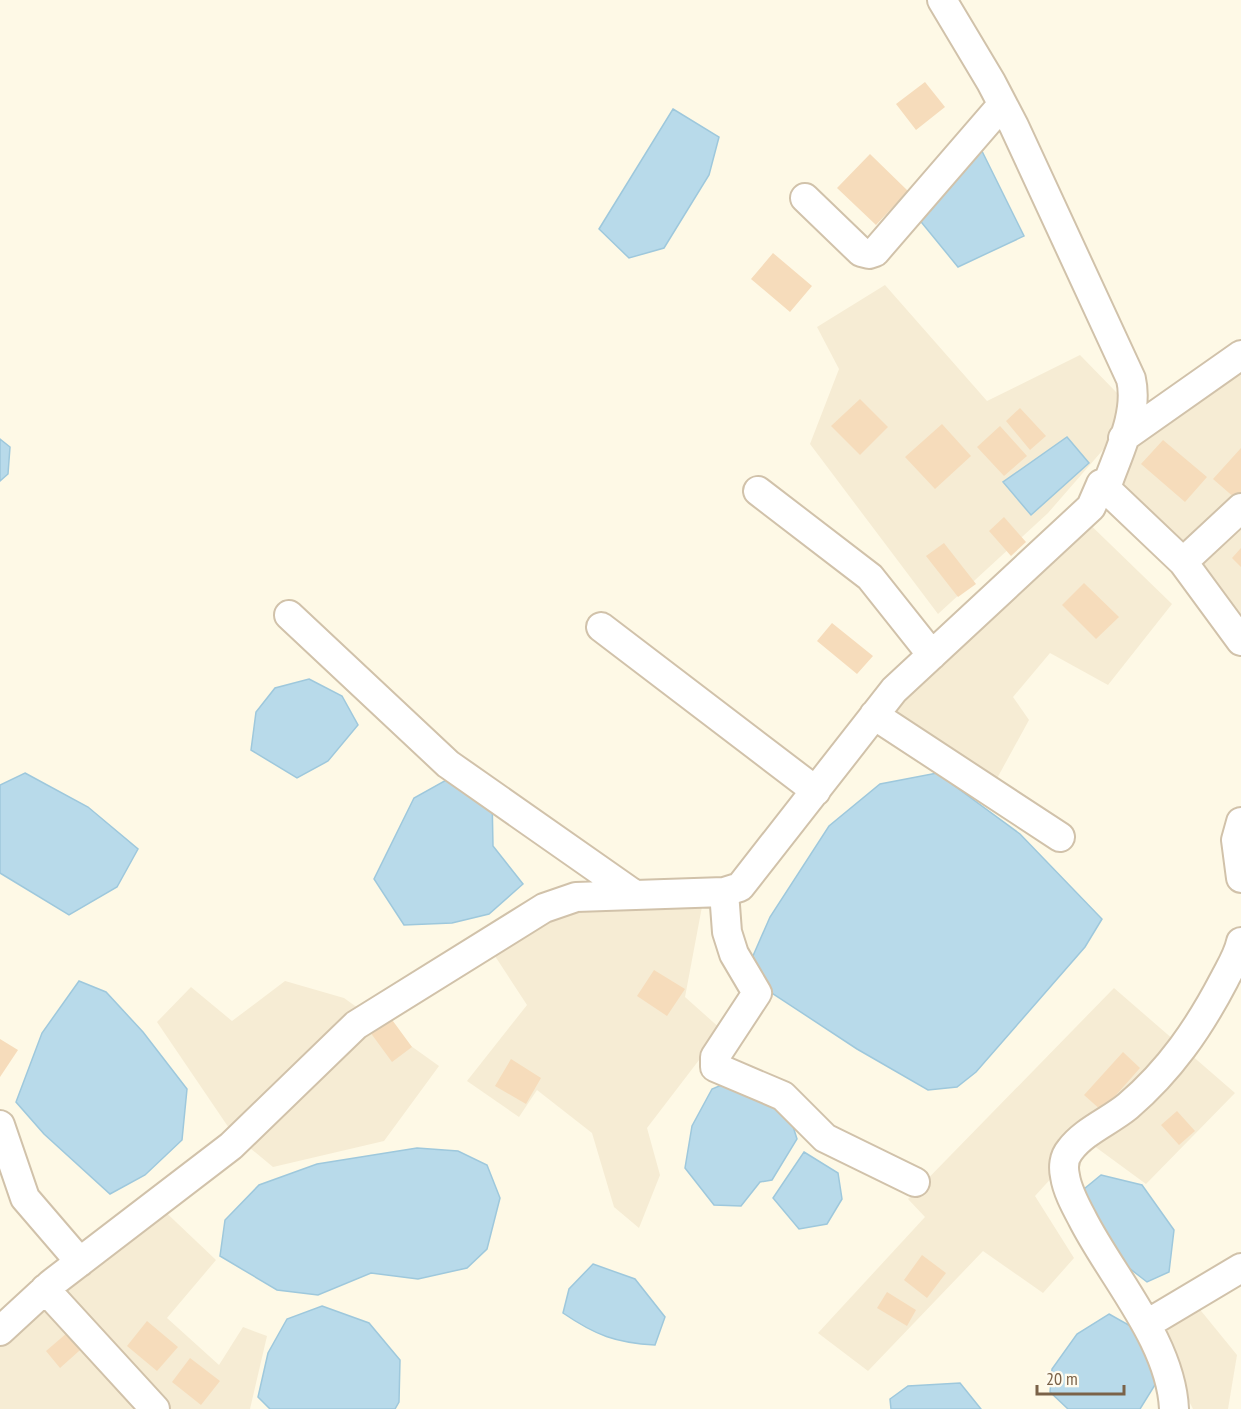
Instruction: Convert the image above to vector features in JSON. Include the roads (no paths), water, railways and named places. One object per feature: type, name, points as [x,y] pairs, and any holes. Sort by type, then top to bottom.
[{"type":"street","points":[[942,0],[1002,105],[1131,379],[1133,399],[1123,438],[1107,485],[1101,484]]},
{"type":"street","points":[[804,198],[861,252],[869,254],[875,252],[1002,105]]},
{"type":"street","points":[[1123,438],[1241,356]]},
{"type":"street","points":[[1101,484],[1183,562],[1241,641]]},
{"type":"street","points":[[0,1331],[45,1289],[231,1146],[356,1025],[544,908],[576,897],[724,892],[740,887],[749,879],[894,690],[1091,507],[1101,484]]},
{"type":"street","points":[[758,491],[870,577],[932,655]]},
{"type":"street","points":[[1183,562],[1241,508]]},
{"type":"street","points":[[289,615],[448,764],[635,895]]},
{"type":"street","points":[[601,627],[816,791]]},
{"type":"street","points":[[874,715],[1060,837]]},
{"type":"street","points":[[1241,822],[1236,840],[1241,878]]},
{"type":"street","points":[[724,892],[727,932],[734,954],[757,993],[715,1057],[715,1068],[783,1096],[825,1138],[915,1182]]},
{"type":"street","points":[[1174,1409],[1174,1396],[1147,1324],[1078,1210],[1065,1179],[1065,1160],[1076,1143],[1127,1107],[1151,1084],[1189,1041],[1207,1014],[1241,942]]},
{"type":"street","points":[[0,1125],[25,1198],[80,1262]]},
{"type":"street","points":[[1147,1324],[1241,1268]]},
{"type":"street","points":[[45,1289],[155,1409]]},
{"type":"water","points":[[673,109],[719,137],[709,175],[664,248],[629,258],[599,229]]},
{"type":"water","points":[[975,137],[1024,236],[958,267],[913,212]]},
{"type":"water","points":[[1067,437],[1089,463],[1031,515],[1003,482]]},
{"type":"water","points":[[0,439],[10,447],[8,474],[0,481]]},
{"type":"water","points":[[309,679],[342,696],[358,725],[328,761],[297,778],[251,750],[256,712],[275,688]]},
{"type":"water","points":[[25,773],[88,807],[138,849],[117,887],[69,915],[0,873],[0,785]]},
{"type":"water","points":[[937,773],[1020,834],[1102,919],[1085,947],[976,1072],[957,1087],[928,1090],[857,1049],[755,982],[749,965],[770,917],[829,826],[880,784]]},
{"type":"water","points":[[448,779],[492,795],[493,846],[523,884],[489,914],[452,923],[404,925],[374,879],[414,798]]},
{"type":"water","points":[[79,981],[106,992],[143,1032],[187,1089],[182,1140],[145,1175],[110,1194],[44,1134],[16,1102],[42,1033]]},
{"type":"water","points":[[738,1078],[784,1098],[797,1139],[772,1180],[760,1182],[741,1206],[714,1205],[685,1168],[692,1126],[712,1089]]},
{"type":"water","points":[[417,1148],[458,1151],[487,1165],[500,1198],[487,1249],[467,1268],[418,1279],[371,1273],[318,1295],[277,1290],[220,1256],[225,1220],[259,1185],[317,1164]]},
{"type":"water","points":[[804,1152],[838,1173],[842,1199],[827,1224],[799,1229],[773,1198]]},
{"type":"water","points":[[1101,1175],[1142,1185],[1174,1230],[1169,1272],[1147,1282],[1120,1261],[1078,1194]]},
{"type":"water","points":[[593,1264],[635,1279],[665,1317],[655,1345],[617,1340],[585,1327],[563,1313],[569,1289]]},
{"type":"water","points":[[322,1306],[369,1323],[400,1360],[399,1402],[395,1409],[270,1409],[258,1397],[268,1353],[287,1319]]},
{"type":"water","points":[[1109,1314],[1134,1328],[1158,1380],[1140,1409],[1068,1409],[1050,1392],[1052,1369],[1077,1334]]},
{"type":"water","points":[[960,1383],[981,1409],[891,1409],[890,1399],[908,1386]]}]
